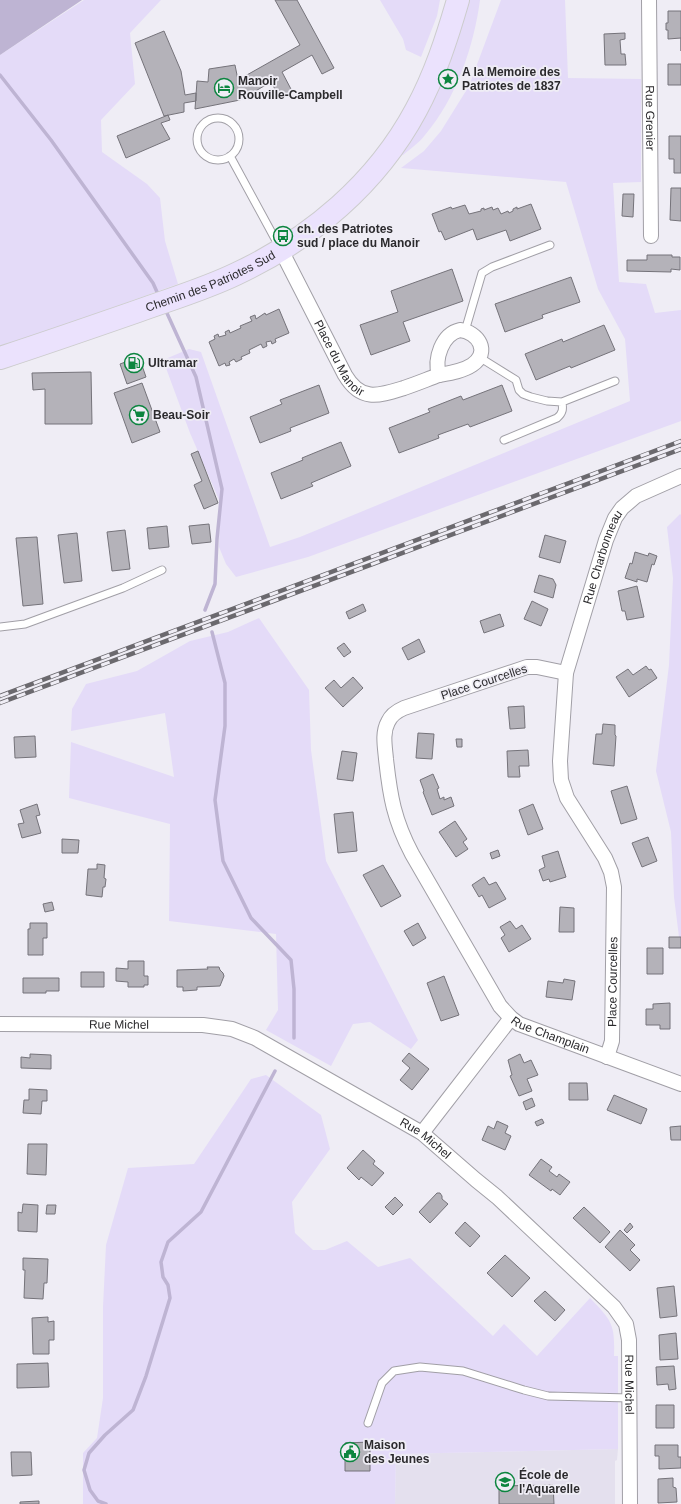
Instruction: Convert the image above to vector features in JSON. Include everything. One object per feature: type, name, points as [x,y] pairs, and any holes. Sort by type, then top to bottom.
[{"type":"main road","name":"Chemin des Patriotes Sud","points":[[0,358],[214,284],[281,250],[308,232],[353,194],[378,165],[403,132],[416,110],[432,77],[447,38],[458,0]]},
{"type":"street","name":"Rue Grenier","points":[[649,0],[651,236]]},
{"type":"street","name":"Place du Manoir","points":[[281,250],[344,375],[355,388],[362,393],[376,396],[471,366],[479,357]]},
{"type":"street","points":[[439,375],[437,361],[446,338],[455,331],[465,331],[476,336],[481,347],[479,357]]},
{"type":"street","name":"Rue Charbonneau","points":[[566,673],[606,540],[615,518],[622,508],[636,496],[681,476]]},
{"type":"street","name":"Place Courcelles","points":[[511,1018],[500,1006],[412,854],[401,832],[390,796],[385,731],[389,718],[400,710],[527,667],[537,667],[566,673],[560,761],[561,780],[567,798],[605,858],[611,872],[614,887],[612,1041],[607,1057]]},
{"type":"street","name":"Rue Champlain","points":[[422,1133],[511,1018],[519,1024],[681,1084]]},
{"type":"street","name":"Rue Michel","points":[[0,1024],[203,1025],[232,1028],[256,1038],[422,1133],[497,1197],[618,1311],[626,1324],[629,1335],[631,1398],[630,1504]]},
{"type":"lane","points":[[219,118],[226,120],[236,128],[239,140],[230,156],[224,159],[216,160],[203,154],[199,148],[197,134],[200,127],[205,122],[219,118]]},
{"type":"lane","points":[[230,156],[281,250]]},
{"type":"lane","points":[[465,331],[482,273],[550,245]]},
{"type":"lane","points":[[479,357],[516,380],[519,390],[531,398],[562,402],[615,381]]},
{"type":"lane","points":[[504,440],[557,418],[561,415],[563,410],[562,402]]},
{"type":"lane","points":[[0,627],[25,624],[122,588],[162,570]]},
{"type":"lane","points":[[368,1423],[382,1383],[394,1371],[420,1367],[463,1372],[548,1396],[631,1398]]},
{"type":"shaded area","points":[[0,0],[82,0],[0,55]]},
{"type":"shaded area","points":[[84,0],[161,0],[130,33],[135,84],[101,120],[102,152],[147,184],[160,198],[165,241],[178,284],[0,348],[0,55]]},
{"type":"shaded area","points":[[380,0],[440,0],[437,16],[421,57],[406,50],[403,39]]},
{"type":"shaded area","points":[[468,0],[480,0],[468,53],[454,89],[436,121],[423,138],[403,155],[398,156]]},
{"type":"shaded area","points":[[501,0],[565,0],[568,78],[641,79],[641,182],[613,183],[619,282],[646,284],[655,313],[681,310],[681,421],[308,557],[236,577],[226,564],[219,547],[220,502],[190,433],[163,360],[189,349],[201,352],[270,547],[300,537],[630,401],[625,339],[598,289],[566,182],[401,168],[424,151],[441,131],[469,86]]},
{"type":"shaded area","points":[[680,514],[681,938],[679,937],[674,897],[671,832],[656,771],[669,665],[673,578],[667,527]]},
{"type":"shaded area","points":[[259,618],[309,690],[311,750],[326,861],[418,1040],[411,1049],[370,1022],[353,1024],[331,1066],[266,1030],[278,1010],[276,934],[169,921],[170,824],[69,798],[71,742],[174,777],[165,713],[71,731],[72,709],[86,684],[137,671],[190,641],[228,632]]},
{"type":"shaded area","points":[[266,1075],[321,1115],[330,1149],[292,1202],[295,1233],[313,1250],[325,1250],[347,1241],[378,1267],[410,1258],[493,1336],[504,1324],[537,1356],[590,1298],[608,1318],[611,1324],[614,1337],[614,1356],[618,1356],[618,1449],[396,1454],[395,1504],[83,1504],[83,1453],[97,1438],[103,1398],[103,1307],[106,1245],[128,1168],[194,1164],[251,1079]]},
{"type":"shaded area","name":"École de l'Aquarelle","points":[[618,1449],[617,1460],[615,1461],[615,1504],[395,1504],[396,1454]]},
{"type":"building","points":[[275,0],[297,0],[334,68],[322,74],[312,55],[282,72],[292,91],[280,98],[271,82],[240,100],[195,109],[197,81],[208,82],[209,69],[235,65],[238,80],[300,45]]},
{"type":"building","points":[[668,11],[681,11],[681,38],[668,39],[666,23],[668,23]]},
{"type":"building","points":[[164,31],[181,71],[185,95],[196,93],[196,101],[184,103],[184,112],[164,116],[135,43]]},
{"type":"building","points":[[625,33],[625,39],[620,40],[621,54],[625,54],[626,65],[605,65],[604,34]]},
{"type":"building","points":[[668,64],[681,64],[681,85],[668,85]]},
{"type":"building","points":[[168,115],[170,120],[161,123],[170,139],[126,158],[117,136]]},
{"type":"building","points":[[669,136],[681,136],[681,173],[674,173],[674,159],[669,159]]},
{"type":"building","points":[[671,188],[681,188],[681,221],[670,220]]},
{"type":"building","points":[[623,194],[634,194],[633,217],[622,216]]},
{"type":"building","points":[[531,204],[541,229],[510,241],[506,230],[477,240],[473,229],[445,240],[441,231],[439,232],[432,214],[451,207],[452,209],[465,205],[469,214],[481,211],[481,209],[484,208],[484,210],[492,207],[493,210],[498,208],[501,214],[508,211],[509,213],[517,207],[517,209]]},
{"type":"building","points":[[647,255],[672,255],[672,257],[680,257],[680,270],[671,269],[671,272],[627,271],[627,260],[647,260]]},
{"type":"building","points":[[452,269],[463,301],[403,322],[410,341],[371,355],[360,325],[398,312],[391,291]]},
{"type":"building","points":[[571,277],[580,302],[542,315],[543,318],[505,332],[495,304]]},
{"type":"building","points":[[279,309],[289,333],[275,339],[276,342],[272,344],[271,341],[266,342],[267,346],[263,348],[261,344],[249,350],[250,353],[241,357],[242,359],[236,362],[234,359],[229,362],[230,365],[226,366],[225,363],[219,366],[209,342],[215,339],[214,336],[218,334],[219,337],[226,335],[225,332],[229,330],[230,333],[241,328],[240,326],[252,321],[250,317],[255,315],[256,319],[265,313],[266,315]]},
{"type":"building","points":[[604,325],[615,350],[571,368],[570,366],[536,380],[525,354],[562,339],[563,342]]},
{"type":"building","points":[[139,357],[146,377],[127,384],[120,364]]},
{"type":"building","points":[[91,372],[92,424],[45,424],[45,389],[33,390],[32,373]]},
{"type":"building","points":[[142,383],[160,432],[132,443],[114,393]]},
{"type":"building","points":[[319,385],[329,413],[290,428],[291,431],[260,443],[250,417],[282,404],[280,400]]},
{"type":"building","points":[[502,385],[512,411],[470,427],[468,424],[438,435],[439,438],[399,453],[389,428],[430,412],[428,409],[461,396],[463,400]]},
{"type":"building","points":[[341,442],[351,466],[311,483],[313,486],[281,499],[271,473]]},
{"type":"building","points":[[198,451],[218,503],[204,509],[194,485],[202,481],[191,454]]},
{"type":"building","points":[[209,524],[211,542],[192,544],[189,526]]},
{"type":"building","points":[[167,526],[169,547],[149,549],[147,528]]},
{"type":"building","points":[[125,530],[130,569],[112,571],[107,532]]},
{"type":"building","points":[[77,533],[82,581],[64,583],[58,535]]},
{"type":"building","points":[[545,535],[566,541],[560,563],[539,557]]},
{"type":"building","points":[[37,537],[43,604],[23,606],[16,538]]},
{"type":"building","points":[[635,552],[648,556],[649,553],[657,556],[654,565],[652,564],[647,582],[637,579],[637,582],[625,578],[630,563],[632,564]]},
{"type":"building","points":[[539,575],[553,579],[556,585],[553,598],[534,592]]},
{"type":"building","points":[[637,586],[644,617],[627,620],[625,611],[622,611],[618,591]]},
{"type":"building","points":[[532,601],[548,609],[541,626],[524,619]]},
{"type":"building","points":[[363,604],[366,611],[349,619],[346,612]]},
{"type":"building","points":[[500,614],[504,626],[484,633],[480,621]]},
{"type":"building","points":[[419,639],[425,652],[408,660],[402,648]]},
{"type":"building","points":[[344,643],[351,652],[344,657],[337,648]]},
{"type":"building","points":[[646,666],[649,670],[651,669],[657,678],[629,697],[616,677],[628,669],[633,675]]},
{"type":"building","points":[[353,677],[363,688],[343,707],[325,688],[334,680],[341,688]]},
{"type":"building","points":[[524,706],[525,728],[510,729],[508,707]]},
{"type":"building","points":[[603,724],[615,725],[616,736],[614,766],[593,764],[596,734],[602,734]]},
{"type":"building","points":[[418,733],[434,734],[432,759],[416,758]]},
{"type":"building","points":[[35,736],[36,757],[15,758],[14,737]]},
{"type":"building","points":[[456,739],[462,739],[462,747],[457,747]]},
{"type":"building","points":[[528,750],[529,766],[519,766],[520,777],[508,777],[507,751]]},
{"type":"building","points":[[342,751],[357,753],[353,781],[337,779]]},
{"type":"building","points":[[433,774],[439,788],[437,789],[440,799],[444,797],[444,800],[451,797],[454,806],[432,815],[420,780]]},
{"type":"building","points":[[627,786],[637,819],[621,824],[611,791]]},
{"type":"building","points":[[37,804],[40,815],[36,816],[41,833],[22,838],[18,824],[24,823],[20,810]]},
{"type":"building","points":[[533,804],[543,829],[528,835],[519,810]]},
{"type":"building","points":[[353,812],[357,851],[338,853],[334,814]]},
{"type":"building","points":[[455,821],[467,839],[463,842],[468,849],[456,857],[439,832]]},
{"type":"building","points":[[648,837],[657,861],[642,867],[632,843]]},
{"type":"building","points":[[62,839],[79,840],[78,853],[62,853]]},
{"type":"building","points":[[498,850],[500,856],[492,859],[490,853]]},
{"type":"building","points":[[558,851],[566,877],[550,882],[549,879],[543,881],[539,870],[545,867],[542,856]]},
{"type":"building","points":[[97,864],[105,865],[104,878],[106,879],[102,897],[86,895],[88,869],[97,869]]},
{"type":"building","points":[[383,865],[401,896],[381,907],[363,875]]},
{"type":"building","points":[[484,877],[489,885],[496,882],[506,899],[489,908],[482,895],[479,897],[472,885]]},
{"type":"building","points":[[52,902],[54,910],[45,912],[43,904]]},
{"type":"building","points":[[560,907],[574,908],[574,932],[559,932]]},
{"type":"building","points":[[510,921],[516,929],[522,925],[531,939],[509,952],[501,938],[505,935],[500,927]]},
{"type":"building","points":[[30,923],[47,923],[47,938],[43,938],[43,955],[28,955],[28,929],[30,929]]},
{"type":"building","points":[[418,923],[426,938],[413,946],[404,931]]},
{"type":"building","points":[[669,937],[681,937],[681,948],[669,948]]},
{"type":"building","points":[[647,948],[663,948],[663,974],[647,974]]},
{"type":"building","points":[[128,961],[144,961],[144,976],[148,976],[148,985],[144,985],[144,987],[128,987],[128,982],[116,981],[116,968],[128,969]]},
{"type":"building","points":[[207,967],[219,967],[224,976],[220,986],[197,987],[197,990],[183,991],[183,987],[177,987],[177,970],[208,969]]},
{"type":"building","points":[[81,972],[104,972],[104,987],[81,987]]},
{"type":"building","points":[[444,976],[459,1015],[441,1021],[427,983]]},
{"type":"building","points":[[23,978],[59,978],[59,991],[46,991],[46,993],[23,993]]},
{"type":"building","points":[[564,979],[575,981],[572,1000],[546,997],[548,981],[563,983]]},
{"type":"building","points":[[670,1003],[670,1029],[660,1029],[660,1025],[646,1025],[646,1009],[653,1009],[653,1004]]},
{"type":"building","points":[[409,1053],[429,1069],[412,1090],[400,1080],[410,1068],[402,1061]]},
{"type":"building","points":[[30,1054],[51,1055],[51,1069],[21,1068],[21,1057],[30,1058]]},
{"type":"building","points":[[520,1054],[524,1063],[531,1060],[538,1075],[527,1079],[532,1091],[519,1096],[510,1076],[512,1075],[508,1060]]},
{"type":"building","points":[[569,1083],[587,1083],[588,1100],[569,1100]]},
{"type":"building","points":[[29,1089],[47,1090],[47,1101],[42,1101],[41,1114],[23,1113],[24,1100],[29,1100]]},
{"type":"building","points":[[614,1095],[647,1109],[641,1124],[607,1110]]},
{"type":"building","points":[[532,1098],[535,1106],[526,1110],[523,1102]]},
{"type":"building","points":[[542,1119],[544,1123],[537,1126],[535,1122]]},
{"type":"building","points":[[497,1121],[508,1126],[505,1133],[511,1136],[505,1150],[482,1140],[488,1126],[494,1129]]},
{"type":"building","points":[[681,1126],[681,1140],[671,1140],[670,1127]]},
{"type":"building","points":[[28,1144],[47,1144],[46,1175],[27,1174]]},
{"type":"building","points":[[363,1150],[375,1161],[373,1164],[384,1173],[372,1186],[361,1177],[359,1180],[347,1168]]},
{"type":"building","points":[[541,1159],[552,1167],[549,1171],[557,1177],[559,1174],[570,1182],[560,1195],[552,1189],[551,1191],[529,1175]]},
{"type":"building","points":[[437,1193],[440,1193],[442,1199],[448,1204],[430,1223],[419,1212]]},
{"type":"building","points":[[395,1197],[403,1205],[393,1215],[385,1207]]},
{"type":"building","points":[[23,1204],[38,1205],[37,1232],[18,1231],[18,1212],[22,1213]]},
{"type":"building","points":[[47,1205],[56,1205],[55,1214],[46,1214]]},
{"type":"building","points":[[584,1207],[610,1232],[600,1243],[573,1218]]},
{"type":"building","points":[[465,1222],[480,1236],[470,1247],[455,1233]]},
{"type":"building","points":[[630,1223],[633,1227],[627,1233],[624,1230]]},
{"type":"building","points":[[620,1230],[635,1245],[630,1250],[640,1260],[630,1271],[605,1247]]},
{"type":"building","points":[[505,1255],[530,1278],[512,1297],[487,1273]]},
{"type":"building","points":[[23,1258],[48,1259],[47,1283],[44,1283],[43,1299],[24,1298],[25,1270],[23,1270]]},
{"type":"building","points":[[674,1286],[677,1316],[660,1318],[657,1288]]},
{"type":"building","points":[[545,1291],[565,1310],[555,1321],[534,1301]]},
{"type":"building","points":[[48,1317],[48,1322],[54,1321],[54,1340],[49,1340],[49,1354],[33,1354],[32,1318]]},
{"type":"building","points":[[676,1333],[678,1359],[660,1360],[659,1335]]},
{"type":"building","points":[[48,1363],[49,1387],[17,1388],[17,1364]]},
{"type":"building","points":[[674,1366],[676,1389],[669,1390],[668,1384],[657,1385],[656,1367]]},
{"type":"building","points":[[656,1405],[674,1405],[674,1428],[656,1428]]},
{"type":"building","points":[[370,1442],[370,1471],[345,1471],[345,1443]]},
{"type":"building","points":[[655,1445],[678,1445],[678,1457],[681,1457],[681,1468],[659,1469],[659,1456],[655,1456]]},
{"type":"building","points":[[11,1452],[31,1452],[32,1475],[12,1476]]},
{"type":"building","points":[[673,1478],[673,1487],[676,1488],[677,1502],[658,1503],[658,1479]]},
{"type":"building","name":"École de l'Aquarelle","points":[[553,1485],[554,1504],[499,1504],[499,1486]]},
{"type":"building","points":[[39,1501],[39,1504],[20,1504],[20,1502]]},
{"type":"waterway","points":[[0,75],[51,140],[153,283],[157,292]]},
{"type":"waterway","points":[[166,311],[196,377],[222,489],[217,539],[215,584],[205,610]]},
{"type":"waterway","points":[[212,632],[225,683],[225,726],[215,800],[223,861],[251,918],[291,960],[294,989],[294,1038]]},
{"type":"waterway","points":[[106,1504],[98,1501],[90,1490],[84,1470],[89,1453],[105,1435],[133,1410],[146,1376],[170,1298],[168,1285],[163,1277],[161,1262],[168,1242],[201,1212],[275,1071]]},
{"type":"railway","points":[[0,696],[681,441]]},
{"type":"railway","points":[[0,703],[681,449]]},
{"type":"place","name":"A la Memoire des Patriotes de 1837","points":[[448,79]]},
{"type":"place","name":"Manoir Rouville-Campbell","points":[[224,88]]},
{"type":"place","name":"ch. des Patriotes sud / place du Manoir","points":[[283,236]]},
{"type":"place","name":"Ultramar","points":[[134,363]]},
{"type":"place","name":"Beau-Soir","points":[[139,415]]},
{"type":"place","name":"Maison des Jeunes","points":[[350,1452]]},
{"type":"place","name":"École de l'Aquarelle","points":[[505,1482]]}]
